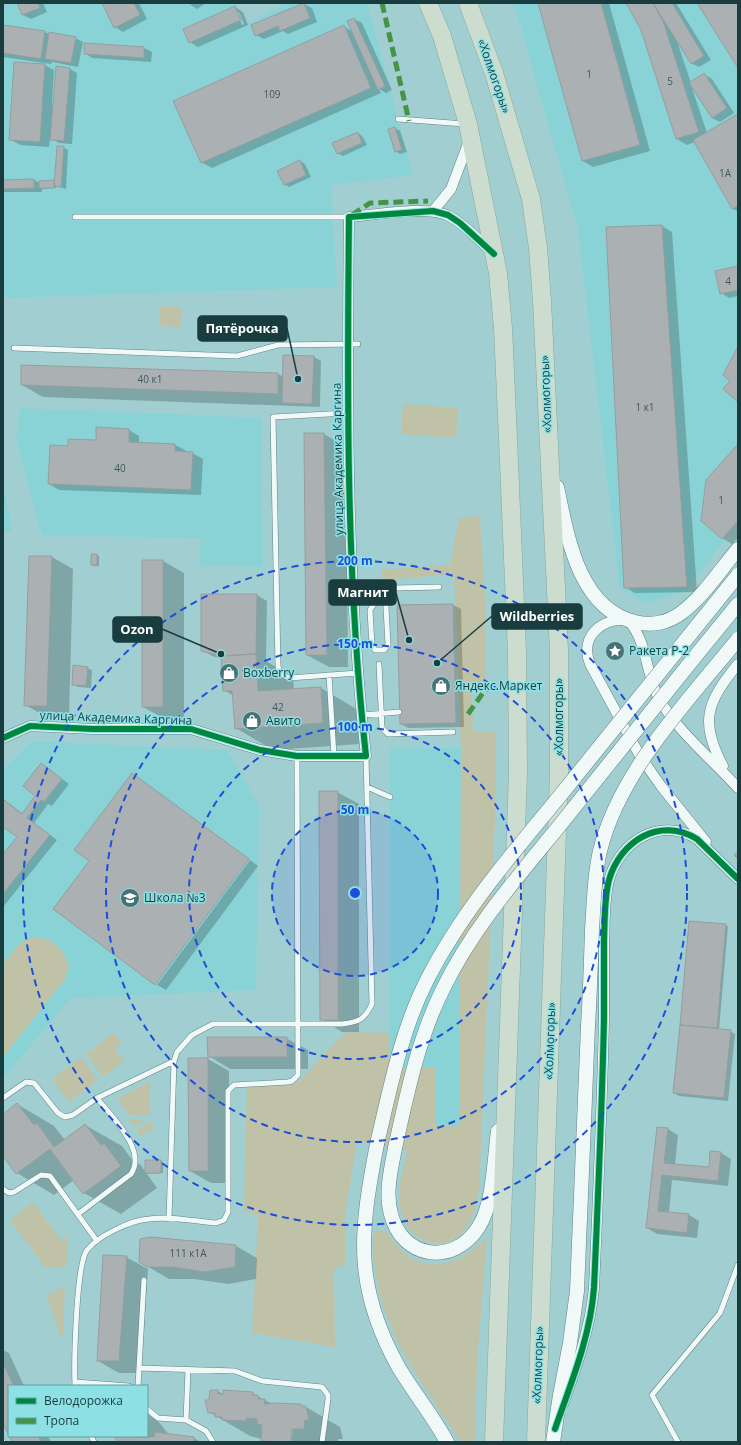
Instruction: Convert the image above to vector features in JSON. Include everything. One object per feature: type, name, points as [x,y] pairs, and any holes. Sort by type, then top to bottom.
[{"type":"highway","points":[[428,3],[442,36],[469,130],[494,254],[503,328],[517,652],[518,773],[494,1442]]},
{"type":"highway","name":"«Холмогоры»","points":[[468,3],[494,73],[531,199],[538,248],[542,301],[558,645],[559,773],[536,1442]]},
{"type":"main road","points":[[548,437],[570,547],[585,581],[601,602],[613,612],[628,620],[653,624],[662,622],[682,612],[701,593],[738,549]]},
{"type":"main road","points":[[447,1442],[400,1369],[386,1342],[370,1298],[365,1275],[363,1239],[364,1217],[377,1144],[395,1066],[409,1023],[426,982],[448,942],[502,867],[738,575]]},
{"type":"main road","points":[[508,1047],[490,1192],[479,1228],[468,1241],[457,1249],[443,1253],[428,1253],[414,1247],[403,1238],[391,1214],[389,1194],[395,1148],[413,1071],[426,1029],[442,990],[463,952],[489,914],[738,604]]},
{"type":"main road","points":[[554,1435],[570,1343],[577,1291],[594,888],[600,851],[612,816],[627,785],[649,750],[738,639]]},
{"type":"street","points":[[433,211],[451,189],[469,130]]},
{"type":"street","points":[[349,217],[433,211],[448,216],[460,223],[494,254]]},
{"type":"street","name":"улица Академика Каргина","points":[[3,738],[30,726],[93,729],[191,729],[260,750],[298,756],[366,756],[352,589],[347,413],[349,217]]},
{"type":"street","points":[[738,788],[677,724],[667,710],[653,687],[640,637],[635,628],[628,620],[617,619],[600,627],[589,640],[587,656],[640,756],[661,786],[718,858],[738,879]]},
{"type":"street","points":[[728,777],[712,747],[709,730],[709,714],[714,698],[723,682],[738,664]]},
{"type":"street","points":[[554,1435],[583,1348],[594,1295],[604,1020],[605,920],[609,880],[620,856],[627,847],[645,835],[656,831],[668,830],[690,834],[718,858]]},
{"type":"lane","points":[[398,119],[469,130]]},
{"type":"lane","points":[[75,217],[349,217]]},
{"type":"lane","points":[[14,348],[237,356],[278,345],[358,344]]},
{"type":"lane","points":[[347,413],[272,417],[278,670],[281,674],[289,678],[358,673]]},
{"type":"lane","points":[[352,589],[439,587]]},
{"type":"lane","points":[[374,589],[374,604],[370,610],[372,646],[375,650],[384,650],[388,645],[385,588]]},
{"type":"lane","points":[[379,664],[382,728],[388,734],[453,732]]},
{"type":"lane","points":[[328,675],[334,756]]},
{"type":"lane","points":[[362,715],[399,712]]},
{"type":"lane","points":[[102,1385],[75,1384],[79,1277],[86,1251],[98,1241],[129,1223],[138,1220],[150,1218],[216,1223],[224,1220],[227,1216],[228,1091],[230,1087],[238,1084],[288,1082],[296,1079],[299,1071],[298,756]]},
{"type":"lane","points":[[169,1219],[174,1061],[177,1052],[192,1035],[213,1024],[299,1025],[353,1023],[366,1017],[372,1004],[366,756]]},
{"type":"lane","points":[[367,787],[390,797]]},
{"type":"lane","points":[[3,1098],[22,1084],[30,1082],[38,1086],[58,1113],[65,1117],[69,1117],[97,1098],[174,1061]]},
{"type":"lane","points":[[78,1214],[125,1179],[135,1168],[136,1160],[133,1146],[97,1098]]},
{"type":"lane","points":[[3,1189],[9,1193],[14,1192],[36,1177],[45,1175],[53,1180],[98,1241]]},
{"type":"lane","points":[[678,1442],[652,1395],[720,1313],[738,1265]]},
{"type":"lane","points":[[138,1385],[144,1280]]},
{"type":"lane","points":[[139,1368],[235,1371],[262,1381],[322,1387],[328,1395],[322,1442]]},
{"type":"lane","points":[[186,1420],[188,1370]]},
{"type":"lane","points":[[148,1410],[158,1418],[186,1420],[206,1431],[213,1442]]},
{"type":"shaded area","points":[[3,3],[235,3],[247,24],[288,3],[367,3],[413,175],[331,185],[337,287],[3,298]]},
{"type":"shaded area","points":[[512,3],[738,3],[738,521],[722,539],[724,541],[687,590],[647,603],[620,588],[578,230],[517,14]]},
{"type":"shaded area","points":[[21,408],[261,418],[263,567],[200,565],[201,538],[42,535],[16,439]]},
{"type":"shaded area","points":[[3,485],[12,530],[3,532]]},
{"type":"shaded area","name":"Школа №3","points":[[32,741],[227,750],[259,806],[256,990],[71,998],[3,1078],[3,769]]},
{"type":"shaded area","points":[[390,748],[461,748],[459,1125],[436,1125],[389,1067]]},
{"type":"green space","points":[[160,306],[182,307],[181,327],[159,326]]},
{"type":"green space","points":[[403,404],[458,408],[456,438],[401,434]]},
{"type":"green space","points":[[480,516],[486,617],[486,680],[472,694],[473,732],[496,731],[495,820],[479,1190],[472,1218],[462,1233],[454,1240],[444,1243],[435,1243],[426,1241],[417,1236],[404,1222],[399,1197],[407,1151],[357,1141],[345,1216],[345,1264],[334,1269],[335,1347],[252,1333],[258,1216],[244,1210],[247,1082],[297,1083],[346,1032],[389,1033],[389,1067],[436,1067],[436,1125],[459,1125],[461,748],[454,574],[382,580],[381,570],[450,565],[459,518]]},
{"type":"green space","points":[[33,937],[47,939],[56,944],[63,952],[69,965],[65,979],[3,1057],[3,964],[20,943]]},
{"type":"green space","points":[[114,1033],[122,1043],[115,1048],[124,1061],[103,1077],[86,1054]]},
{"type":"green space","points":[[81,1057],[98,1080],[69,1102],[52,1079]]},
{"type":"green space","points":[[150,1081],[150,1115],[129,1115],[117,1099]]},
{"type":"green space","points":[[128,1119],[147,1120],[133,1126]]},
{"type":"green space","points":[[153,1121],[153,1129],[140,1136],[136,1130]]},
{"type":"green space","points":[[33,1202],[61,1240],[67,1236],[68,1256],[65,1268],[45,1267],[10,1220]]},
{"type":"green space","points":[[380,1230],[386,1231],[397,1246],[408,1256],[421,1262],[434,1264],[447,1263],[461,1258],[487,1237],[477,1364],[475,1442],[461,1442],[399,1345],[388,1320],[380,1294],[375,1265],[373,1234]]},
{"type":"green space","points":[[65,1286],[63,1335],[61,1336],[46,1296]]},
{"type":"building","points":[[17,3],[38,3],[40,8],[22,15]]},
{"type":"building","points":[[102,3],[134,3],[140,15],[114,28]]},
{"type":"building","points":[[304,3],[310,18],[280,31],[278,26],[255,36],[251,25]]},
{"type":"building","points":[[538,3],[601,3],[640,145],[582,161]]},
{"type":"building","points":[[626,3],[653,3],[663,21],[699,132],[676,139],[641,30]]},
{"type":"building","points":[[653,3],[672,3],[704,56],[691,64]]},
{"type":"building","points":[[697,3],[738,3],[738,68]]},
{"type":"building","points":[[235,6],[241,20],[189,43],[183,29]]},
{"type":"building","points":[[354,18],[385,86],[378,90],[347,21]]},
{"type":"building","points":[[3,25],[45,31],[41,59],[3,53]]},
{"type":"building","points":[[344,25],[371,88],[201,163],[173,101]]},
{"type":"building","points":[[49,32],[76,37],[71,63],[45,59]]},
{"type":"building","points":[[84,43],[144,47],[144,58],[84,54]]},
{"type":"building","points":[[14,62],[45,64],[40,142],[9,140]]},
{"type":"building","points":[[56,66],[70,68],[64,141],[50,140]]},
{"type":"building","points":[[704,73],[727,108],[712,118],[689,83]]},
{"type":"building","points":[[738,114],[738,206],[732,209],[693,140]]},
{"type":"building","points":[[395,127],[402,150],[395,152],[388,129]]},
{"type":"building","points":[[358,132],[362,143],[337,154],[332,143]]},
{"type":"building","points":[[57,146],[64,146],[61,187],[54,186]]},
{"type":"building","points":[[300,160],[306,175],[284,185],[277,171]]},
{"type":"building","points":[[34,179],[34,188],[3,189],[3,180]]},
{"type":"building","points":[[54,180],[54,188],[39,188],[39,181]]},
{"type":"building","points":[[662,225],[687,587],[624,588],[606,227]]},
{"type":"building","points":[[738,266],[738,290],[720,294],[715,271]]},
{"type":"building","points":[[738,346],[738,402],[723,389],[730,381],[723,375]]},
{"type":"building","points":[[283,355],[314,356],[312,404],[282,403]]},
{"type":"building","points":[[21,365],[278,373],[278,394],[21,385]]},
{"type":"building","points":[[96,427],[129,429],[129,442],[175,444],[175,451],[193,452],[191,490],[48,484],[50,445],[68,446],[68,439],[96,440]]},
{"type":"building","points":[[304,433],[324,433],[327,655],[306,655]]},
{"type":"building","points":[[738,444],[738,521],[722,539],[701,521],[706,480]]},
{"type":"building","points":[[91,554],[97,554],[97,565],[91,565]]},
{"type":"building","points":[[29,556],[52,556],[47,706],[24,706]]},
{"type":"building","points":[[142,560],[163,560],[163,707],[142,707]]},
{"type":"building","points":[[201,594],[257,594],[256,654],[221,656],[201,651]]},
{"type":"building","points":[[453,604],[456,723],[400,724],[397,605]]},
{"type":"building","points":[[256,654],[258,691],[321,687],[323,723],[235,729],[232,691],[223,691],[221,656]]},
{"type":"building","points":[[73,665],[88,667],[86,686],[72,685]]},
{"type":"building","points":[[41,763],[62,779],[44,802],[41,800],[27,818],[50,835],[3,894],[3,854],[17,837],[3,827],[3,799],[22,814],[35,796],[23,786]]},
{"type":"building","points":[[132,773],[249,859],[155,985],[53,909],[89,861],[74,850]]},
{"type":"building","points":[[319,791],[338,791],[338,1020],[320,1020]]},
{"type":"building","points":[[738,851],[738,859],[734,855]]},
{"type":"building","points":[[689,921],[726,924],[717,1028],[680,1025]]},
{"type":"building","points":[[680,1025],[731,1030],[724,1098],[673,1093]]},
{"type":"building","points":[[207,1037],[287,1037],[287,1057],[208,1058]]},
{"type":"building","points":[[188,1058],[208,1058],[208,1171],[189,1171]]},
{"type":"building","points":[[17,1103],[34,1125],[37,1123],[54,1147],[85,1124],[101,1145],[104,1143],[121,1166],[83,1194],[50,1149],[16,1174],[3,1156],[3,1114]]},
{"type":"building","points":[[657,1127],[668,1128],[664,1163],[709,1167],[710,1151],[721,1152],[718,1181],[662,1175],[658,1211],[689,1214],[687,1233],[646,1228]]},
{"type":"building","points":[[145,1160],[161,1160],[161,1173],[145,1173]]},
{"type":"building","points":[[150,1237],[236,1245],[235,1267],[205,1272],[172,1267],[147,1267],[139,1262],[140,1239]]},
{"type":"building","points":[[103,1255],[127,1256],[119,1361],[97,1361]]},
{"type":"building","points":[[3,1363],[14,1385],[8,1385],[8,1434],[3,1423]]},
{"type":"building","points":[[210,1390],[218,1390],[218,1394],[223,1394],[223,1390],[253,1392],[253,1395],[258,1395],[258,1399],[265,1399],[264,1404],[301,1404],[301,1406],[306,1406],[309,1420],[305,1420],[304,1429],[292,1429],[291,1442],[261,1441],[262,1425],[257,1424],[257,1419],[246,1418],[246,1421],[222,1420],[222,1417],[215,1417],[215,1413],[208,1413],[205,1400],[209,1400]]},
{"type":"building","points":[[155,1432],[194,1437],[194,1442],[118,1442],[114,1437],[154,1437]]},
{"type":"building","points":[[10,1437],[38,1437],[41,1442],[12,1442]]},
{"type":"marked path","points":[[382,3],[409,121]]},
{"type":"marked path","points":[[352,215],[370,203],[428,201]]},
{"type":"marked path","points":[[468,714],[485,690],[491,687]]},
{"type":"cycle path","points":[[3,738],[30,726],[93,729],[191,729],[260,750],[297,756],[366,756],[359,689],[351,554],[348,419],[349,217],[433,211],[448,215],[460,223],[494,254]]},
{"type":"cycle path","points":[[555,1429],[584,1342],[592,1307],[594,1288],[604,1019],[604,940],[606,895],[609,880],[614,866],[622,854],[632,844],[643,836],[669,830],[683,833],[697,839],[738,879]]},
{"type":"place","name":"Пятёрочка","points":[[298,379]]},
{"type":"place","name":"Магнит","points":[[409,640]]},
{"type":"place","name":"Ракета Р-2","points":[[615,651]]},
{"type":"place","name":"Ozon","points":[[221,654]]},
{"type":"place","name":"Wildberries","points":[[437,663]]},
{"type":"place","name":"Boxberry","points":[[229,673]]},
{"type":"place","name":"Яндекс.Маркет","points":[[441,686]]},
{"type":"place","name":"Авито","points":[[252,721]]},
{"type":"place","name":"Школа №3","points":[[130,898]]}]
